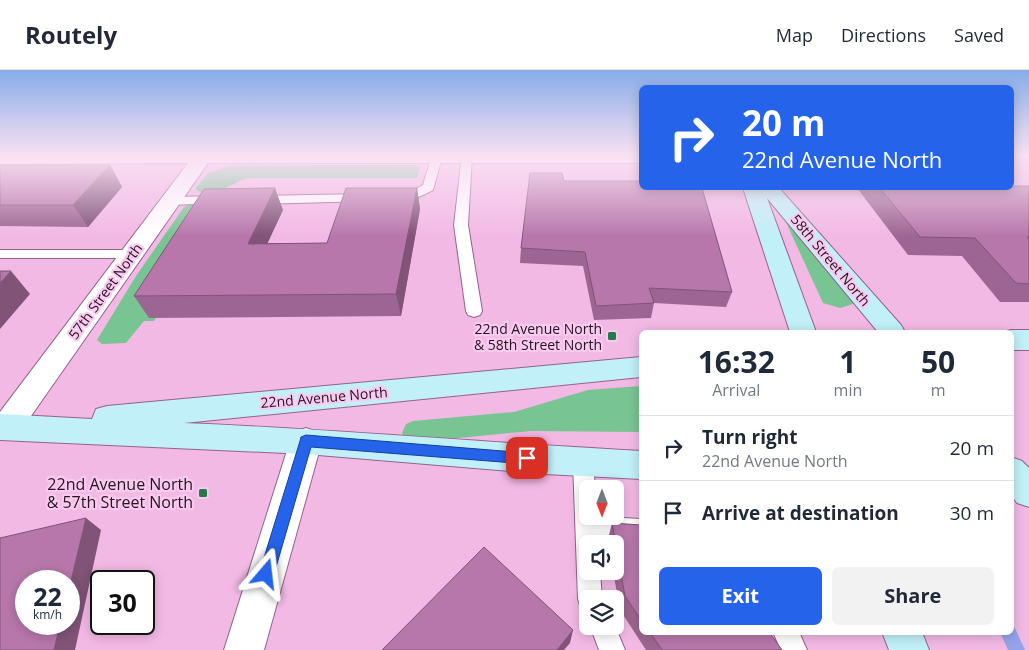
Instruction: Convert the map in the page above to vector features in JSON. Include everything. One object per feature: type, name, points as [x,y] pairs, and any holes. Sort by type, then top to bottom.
[{"type":"main road","points":[[755,190],[802,330]]},
{"type":"main road","name":"58th Street North","points":[[771,190],[890,330]]},
{"type":"main road","points":[[1014,340],[1029,340]]},
{"type":"main road","name":"22nd Avenue North","points":[[3,427],[639,367]]},
{"type":"main road","points":[[3,427],[306,441],[639,465]]},
{"type":"main road","points":[[902,635],[909,650]]},
{"type":"street","name":"57th Street North","points":[[3,427],[184,182]]},
{"type":"street","points":[[244,650],[306,441]]},
{"type":"lane","points":[[170,201],[401,198],[418,193],[429,187],[430,182]]},
{"type":"lane","points":[[464,182],[461,225],[474,311]]},
{"type":"lane","points":[[0,254],[131,254]]},
{"type":"lane","points":[[583,462],[586,535]]},
{"type":"lane","points":[[585,526],[639,529]]},
{"type":"lane","points":[[606,635],[612,650]]},
{"type":"lane","points":[[786,635],[794,650]]},
{"type":"green space","points":[[201,182],[238,182],[221,190],[207,193],[195,189]]},
{"type":"green space","points":[[192,204],[221,205],[149,318],[156,318],[154,321],[144,321],[126,343],[102,344],[97,340],[136,276],[184,207]]},
{"type":"green space","points":[[784,218],[852,300],[853,304],[840,308],[823,303]]},
{"type":"green space","points":[[639,386],[639,432],[531,431],[418,442],[405,438],[402,433],[406,424],[413,421],[514,412],[588,390]]},
{"type":"building","points":[[0,182],[94,182],[73,205],[0,205]]},
{"type":"building","points":[[529,182],[639,182],[639,190],[703,190],[732,292],[649,288],[654,303],[596,306],[585,252],[521,248]]},
{"type":"building","points":[[1014,186],[1029,186],[1029,237],[1027,237],[1029,239],[1029,284],[1016,283],[975,238],[920,237],[882,190],[1014,190]]},
{"type":"building","points":[[275,188],[248,244],[327,243],[346,188],[417,188],[396,294],[134,296],[204,189]]},
{"type":"building","points":[[0,271],[11,271],[0,283]]},
{"type":"building","points":[[86,518],[74,570],[15,570],[15,635],[57,635],[54,650],[0,650],[0,538]]},
{"type":"building","points":[[612,525],[639,525],[639,617],[625,596],[622,580],[624,580],[624,535],[614,535]]},
{"type":"building","points":[[484,547],[573,630],[557,650],[382,650]]},
{"type":"building","points":[[652,635],[771,635],[782,650],[662,650]]},
{"type":"waterway","points":[[1010,635],[1017,650]]},
{"type":"place","name":"22nd Avenue North & 58th Street North","points":[[612,336]]},
{"type":"place","name":"22nd Avenue North & 57th Street North","points":[[203,493]]},
{"type":"route","points":[[266,574],[306,441],[527,458]]}]
